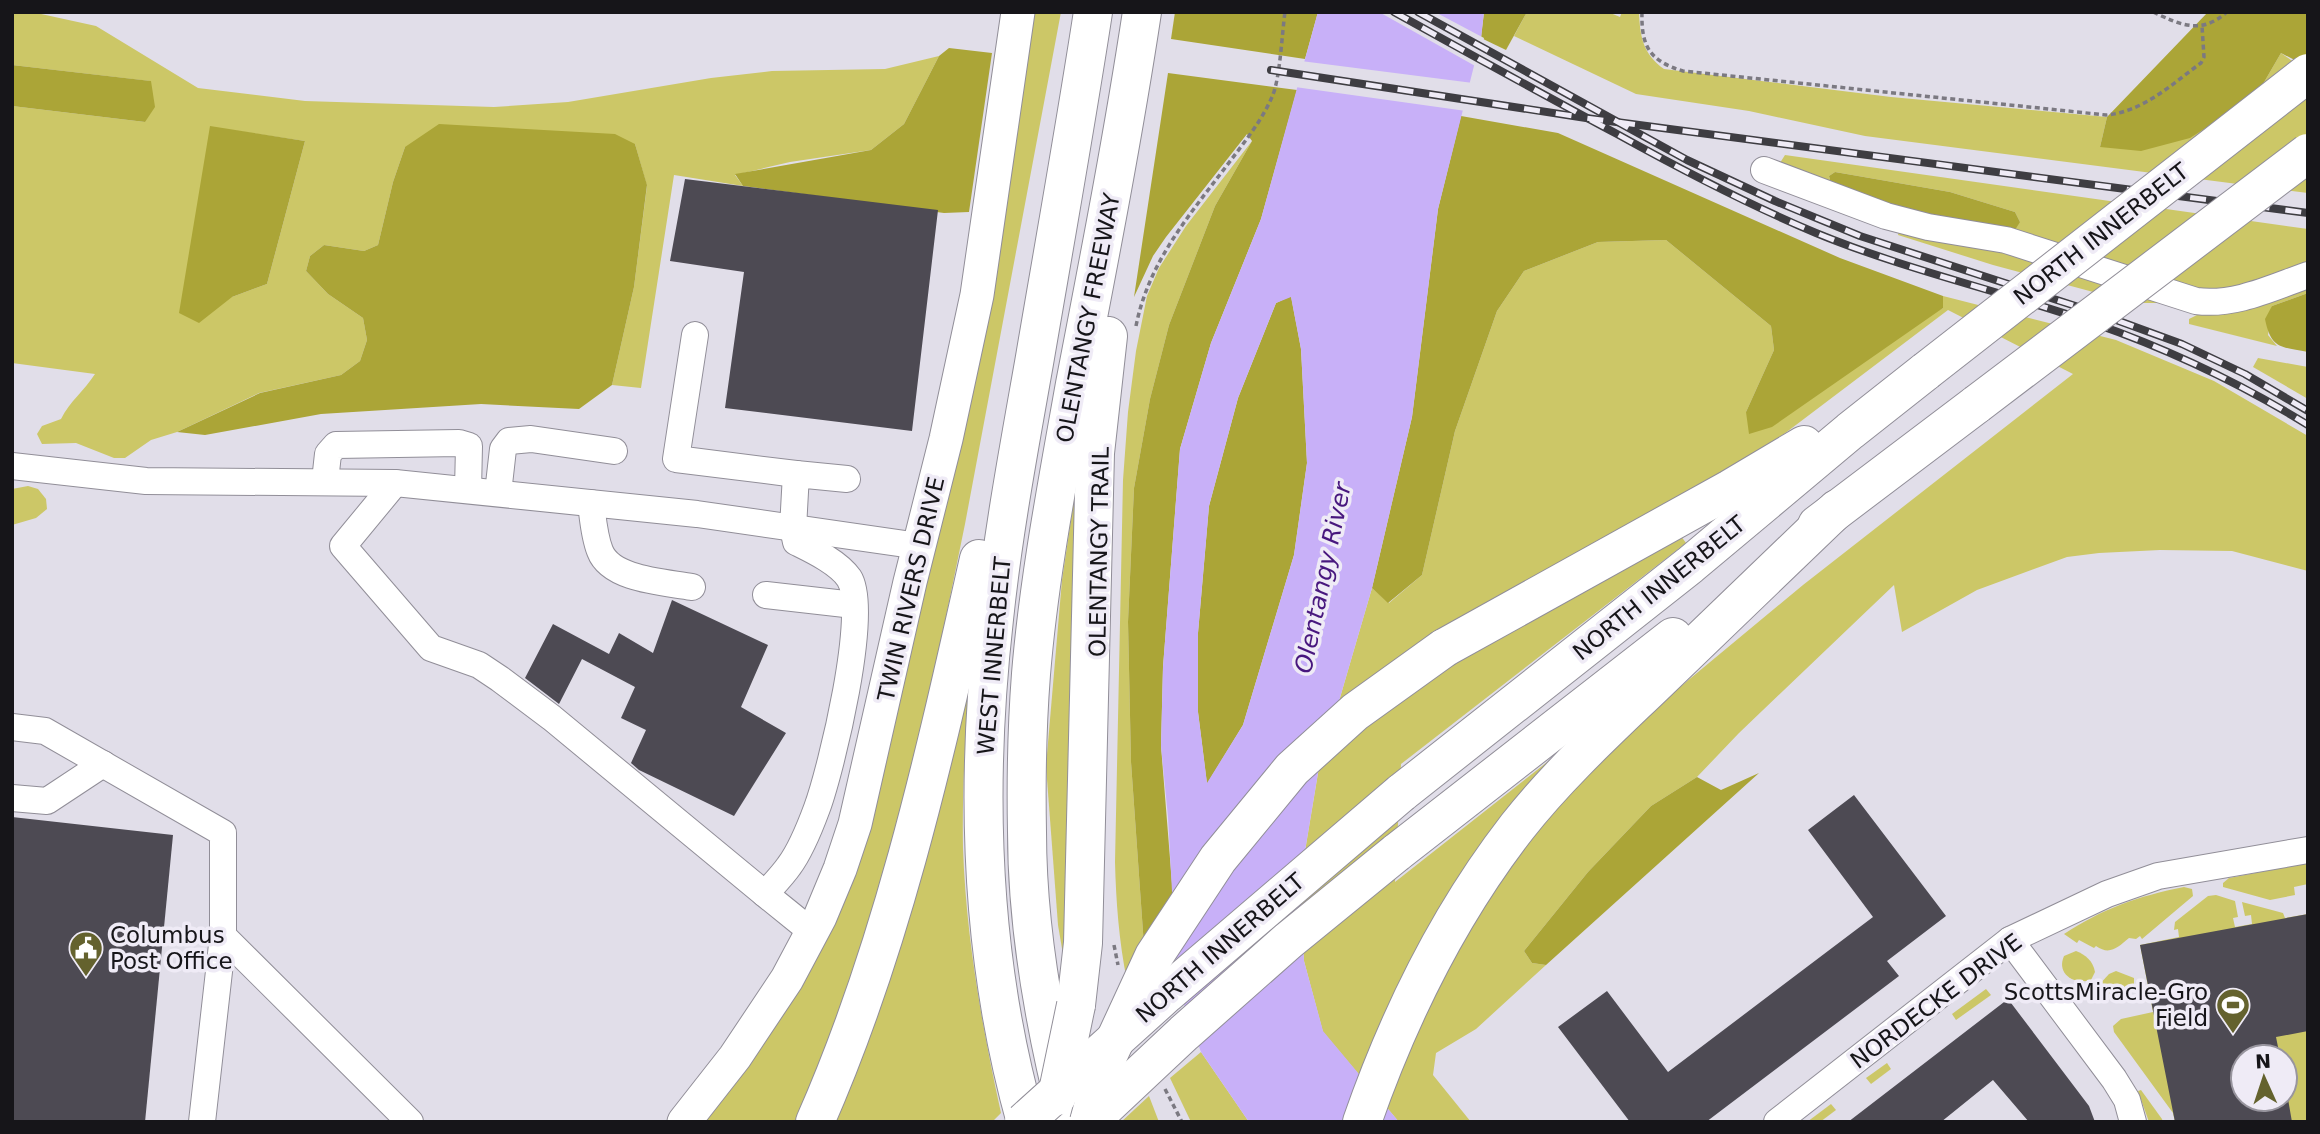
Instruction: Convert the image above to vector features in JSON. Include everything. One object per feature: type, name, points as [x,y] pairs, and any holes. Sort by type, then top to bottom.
[{"type":"highway","points":[[815,1122],[843,1059],[911,844],[1064,192],[1093,12]]},
{"type":"highway","name":"OLENTANGY FREEWAY","points":[[1037,623],[1055,492],[1142,12]]},
{"type":"highway","name":"NORTH INNERBELT","points":[[1025,1122],[1166,994],[1401,793],[1690,565],[1850,431],[2308,73]]},
{"type":"highway","points":[[1050,1122],[1076,1005],[1083,932],[1095,453],[1118,242],[1128,101]]},
{"type":"highway","name":"NORTH INNERBELT","points":[[1089,1122],[1288,941],[1396,853],[1837,509],[2308,153]]},
{"type":"highway","name":"WEST INNERBELT","points":[[1025,1122],[993,964],[984,835],[985,732],[994,619],[1013,485],[1064,192]]},
{"type":"highway","points":[[1089,1122],[1105,1062],[1154,956],[1218,859],[1292,769],[1355,712],[1444,648],[1730,489],[1926,371]]},
{"type":"highway","points":[[1362,1122],[1382,1063],[1419,982],[1458,911],[1517,826],[1588,748],[1837,509]]},
{"type":"highway","name":"WEST INNERBELT","points":[[1037,623],[1028,734],[1027,834],[1030,896],[1036,959],[1069,1122]]},
{"type":"main road","name":"TWIN RIVERS DRIVE","points":[[684,1122],[736,1057],[763,1017],[812,932],[840,869],[855,824],[946,439],[977,295],[1018,12]]},
{"type":"street","points":[[1764,170],[1886,216],[1928,227],[2006,240],[2196,301],[2232,302],[2308,275]]},
{"type":"street","points":[[695,335],[676,459],[847,479]]},
{"type":"street","points":[[498,493],[503,449],[509,441],[531,439],[614,451]]},
{"type":"street","points":[[325,481],[328,454],[336,445],[458,443],[469,446],[468,490]]},
{"type":"street","points":[[12,466],[146,481],[396,483],[591,503],[919,546]]},
{"type":"street","points":[[765,894],[790,864],[817,809],[828,773],[851,670],[854,605],[849,578],[821,554],[796,542],[793,528],[796,474]]},
{"type":"street","points":[[396,483],[343,546],[431,648],[479,665],[500,678],[812,932]]},
{"type":"street","points":[[591,503],[600,553],[611,567],[626,574],[692,587]]},
{"type":"street","points":[[766,595],[854,605]]},
{"type":"street","points":[[12,727],[45,732],[223,833],[223,936],[202,1122]]},
{"type":"street","points":[[12,798],[47,802],[103,764]]},
{"type":"street","name":"NORDECKE DRIVE","points":[[1777,1122],[2010,940],[2107,894],[2158,876],[2308,850]]},
{"type":"street","points":[[223,936],[410,1122]]},
{"type":"street","points":[[2010,940],[2114,1079],[2127,1100],[2133,1122]]},
{"type":"path","points":[[1134,333],[1151,274],[1177,232],[1255,128],[1273,95],[1285,12]]},
{"type":"path","points":[[1642,12],[1649,52],[1658,62],[1683,71],[2106,115],[2130,111],[2149,101],[2201,63],[2204,57],[2202,26]]},
{"type":"path","points":[[2153,12],[2186,26],[2202,26],[2214,22],[2227,12]]},
{"type":"path","points":[[1114,945],[1120,976]]},
{"type":"path","points":[[1162,1081],[1182,1122]]},
{"type":"shaded area","points":[[12,12],[32,12],[96,26],[198,88],[305,101],[494,107],[568,102],[711,78],[772,71],[885,69],[939,56],[904,124],[871,150],[790,162],[735,175],[743,186],[674,175],[641,388],[612,385],[634,287],[647,186],[635,144],[405,147],[393,182],[378,245],[364,251],[324,245],[310,256],[306,271],[328,294],[363,318],[367,340],[360,361],[341,375],[259,393],[177,432],[151,440],[125,458],[114,458],[76,443],[42,444],[37,434],[42,426],[61,419],[95,374],[12,363],[12,106],[145,122],[150,81],[12,65]],"holes":[[[210,127],[305,141],[267,284],[232,297]]]},
{"type":"shaded area","points":[[1032,12],[1061,12],[965,524],[889,873],[800,1122],[699,1122],[818,946]]},
{"type":"shaded area","points":[[1175,12],[1318,12],[1305,59],[1171,39]]},
{"type":"shaded area","points":[[1484,12],[1527,12],[1506,50],[1481,38]]},
{"type":"shaded area","points":[[1527,12],[1608,12],[1620,17],[1622,12],[1639,12],[1640,29],[1647,51],[1664,69],[1891,97],[2107,117],[2100,147],[2263,84],[2281,53],[2308,72],[2308,193],[1865,136],[1749,111],[1636,94],[1514,36]]},
{"type":"shaded area","points":[[2208,12],[2308,12],[2308,67],[2281,53],[2263,84],[2221,118],[2190,138],[2141,151],[2100,147],[2107,117]]},
{"type":"shaded area","points":[[949,48],[992,53],[969,212],[944,213],[743,186],[735,174],[871,150],[904,124],[939,56]]},
{"type":"shaded area","points":[[12,65],[151,81],[155,107],[145,122],[12,106]]},
{"type":"shaded area","points":[[1168,73],[1297,90],[1261,219],[1211,343],[1180,449],[1163,667],[1161,746],[1173,896],[1144,946],[1131,762],[1128,622],[1134,488],[1150,399],[1169,325],[1215,206],[1252,141],[1247,134],[1166,237],[1153,256],[1134,297]]},
{"type":"shaded area","points":[[1461,116],[1558,133],[1840,258],[1943,296],[1943,308],[1772,427],[1749,434],[1746,412],[1774,350],[1771,326],[1666,240],[1598,242],[1524,271],[1497,311],[1455,431],[1422,575],[1388,603],[1372,588],[1412,417],[1438,209]]},
{"type":"shaded area","points":[[439,124],[615,134],[635,144],[647,185],[634,287],[612,385],[579,409],[481,404],[321,414],[205,435],[177,432],[260,393],[341,375],[360,361],[367,340],[363,318],[328,294],[306,271],[310,256],[324,245],[364,251],[378,245],[393,182],[405,147]]},
{"type":"shaded area","points":[[210,126],[305,141],[267,284],[232,297],[199,323],[179,313]]},
{"type":"shaded area","points":[[1252,141],[1215,206],[1169,325],[1150,399],[1134,488],[1128,622],[1131,762],[1144,946],[1127,981],[1118,922],[1115,862],[1123,480],[1136,351],[1147,296],[1159,268],[1186,226]]},
{"type":"shaded area","points":[[1785,155],[2308,229],[2308,268],[2225,297],[1930,221],[2020,222],[2015,212],[1950,192],[1835,172],[1829,176],[1832,187],[1778,166]]},
{"type":"shaded area","points":[[1835,172],[1950,192],[2015,212],[2020,222],[2015,230],[1930,221],[1832,187],[1829,176]]},
{"type":"shaded area","points":[[1900,226],[2013,247],[2181,303],[2134,303],[1993,265],[1898,235]]},
{"type":"shaded area","points":[[1666,240],[1771,326],[1774,350],[1746,412],[1943,308],[1943,296],[2116,340],[2214,381],[2308,436],[2308,571],[2232,551],[2160,550],[2067,557],[1977,590],[1902,632],[1894,585],[1739,733],[1697,777],[1651,806],[1588,872],[1524,951],[1532,963],[1546,965],[1476,1029],[1436,1053],[1433,1075],[1471,1122],[1399,1122],[1323,1032],[1304,961],[1300,881],[1318,773],[1372,588],[1389,603],[1422,575],[1455,431],[1497,311],[1524,271],[1598,242]],"holes":[[[1948,310],[2073,374],[1803,585],[1668,697],[1584,773],[1533,831],[1444,970],[1570,744],[1395,882],[1401,764],[1686,543],[1678,532],[1674,503],[1784,434]]]},
{"type":"shaded area","points":[[2308,280],[2308,293],[2272,306],[2268,335],[2277,346],[2189,324],[2189,319],[2199,314],[2236,307]]},
{"type":"shaded area","points":[[2308,293],[2308,352],[2279,345],[2270,336],[2265,319],[2272,306]]},
{"type":"shaded area","points":[[1291,296],[1301,349],[1307,463],[1294,555],[1243,725],[1207,784],[1198,712],[1198,633],[1209,506],[1238,398],[1276,303]]},
{"type":"shaded area","points":[[2258,358],[2308,367],[2308,399],[2253,367]]},
{"type":"shaded area","points":[[28,486],[38,489],[46,499],[47,509],[36,518],[12,525],[12,489]]},
{"type":"shaded area","points":[[1075,493],[1068,984],[1058,925],[1046,766],[1062,580]]},
{"type":"shaded area","points":[[968,692],[963,809],[965,881],[976,981],[1001,1113],[992,1122],[828,1122]]},
{"type":"shaded area","points":[[1759,773],[1546,965],[1532,963],[1524,951],[1588,872],[1651,806],[1697,777],[1721,790]]},
{"type":"shaded area","points":[[2308,863],[2308,884],[2294,887],[2295,895],[2270,900],[2223,887],[2223,883],[2229,878]]},
{"type":"shaded area","points":[[2184,887],[2192,889],[2193,896],[2142,939],[2140,936],[2136,939],[2129,938],[2114,949],[2106,950],[2096,946],[2094,948],[2079,940],[2077,943],[2064,934],[2121,904]]},
{"type":"shaded area","name":"ScottsMiracle-Gro Field","points":[[2216,895],[2235,901],[2238,917],[2233,918],[2235,927],[2252,924],[2251,915],[2245,916],[2242,902],[2283,913],[2285,918],[2308,914],[2308,1122],[2175,1122],[2173,1113],[2114,1032],[2113,1026],[2121,1019],[2153,1012],[2140,945],[2179,937],[2178,929],[2174,930],[2175,922],[2208,896]]},
{"type":"shaded area","points":[[2076,951],[2093,965],[2095,972],[2091,980],[2078,981],[2068,977],[2062,968],[2064,956]]},
{"type":"shaded area","points":[[2116,971],[2134,978],[2134,987],[2118,996],[2100,997],[2098,986],[2109,974]]},
{"type":"shaded area","points":[[1986,989],[1991,995],[1956,1020],[1952,1014]]},
{"type":"shaded area","points":[[1201,1052],[1249,1122],[1191,1122],[1170,1078]]},
{"type":"shaded area","points":[[1887,1063],[1891,1069],[1871,1084],[1866,1078]]},
{"type":"shaded area","points":[[2141,1090],[2163,1122],[2149,1122],[2138,1091]]},
{"type":"shaded area","points":[[1149,1096],[1159,1122],[1121,1122]]},
{"type":"shaded area","points":[[1831,1104],[1836,1110],[1820,1122],[1807,1122]]},
{"type":"water","name":"Olentangy River","points":[[1318,12],[1484,12],[1481,38],[1438,209],[1412,417],[1372,588],[1318,773],[1300,881],[1304,961],[1323,1031],[1399,1122],[1249,1122],[1201,1052],[1177,985],[1168,817],[1161,746],[1163,667],[1180,449],[1211,343],[1261,219]],"holes":[[[1291,297],[1301,349],[1307,463],[1294,555],[1243,725],[1207,783],[1198,712],[1198,633],[1209,506],[1238,398],[1276,303]]]},
{"type":"pier","points":[[1379,12],[1435,12],[1484,38],[1477,67]]},
{"type":"pier","points":[[1301,61],[1473,83],[1466,111],[1295,87]]},
{"type":"building","points":[[685,179],[938,210],[912,431],[725,408],[744,272],[670,261]]},
{"type":"building","points":[[672,600],[768,645],[741,707],[786,733],[734,816],[639,770],[631,763],[646,730],[621,718],[635,687],[582,659],[559,704],[525,678],[553,624],[609,654],[619,633],[653,653]]},
{"type":"building","points":[[1854,795],[1946,916],[1887,961],[1899,976],[1706,1122],[1630,1122],[1558,1027],[1607,991],[1668,1072],[1873,917],[1808,830]]},
{"type":"building","name":"Columbus Post Office","points":[[12,817],[173,835],[145,1122],[12,1122]]},
{"type":"building","name":"ScottsMiracle-Gro Field","points":[[2308,914],[2308,1031],[2276,1037],[2277,1043],[2229,1043],[2229,1113],[2290,1113],[2292,1122],[2175,1122],[2140,945]]},
{"type":"building","points":[[2008,999],[2089,1106],[2095,1122],[2029,1122],[1993,1080],[1941,1122],[1848,1122]]},
{"type":"railway","points":[[1394,12],[1666,161],[1790,222],[1884,258],[2121,333],[2230,381],[2308,425]]},
{"type":"railway","points":[[1418,12],[1687,160],[1775,201],[1860,236],[2097,313],[2182,344],[2245,374],[2308,411]]},
{"type":"railway","points":[[1271,70],[1586,118],[2308,213]]},
{"type":"place","name":"Columbus Post Office","points":[[86,978]]},
{"type":"place","name":"ScottsMiracle-Gro Field","points":[[2233,1035]]}]
